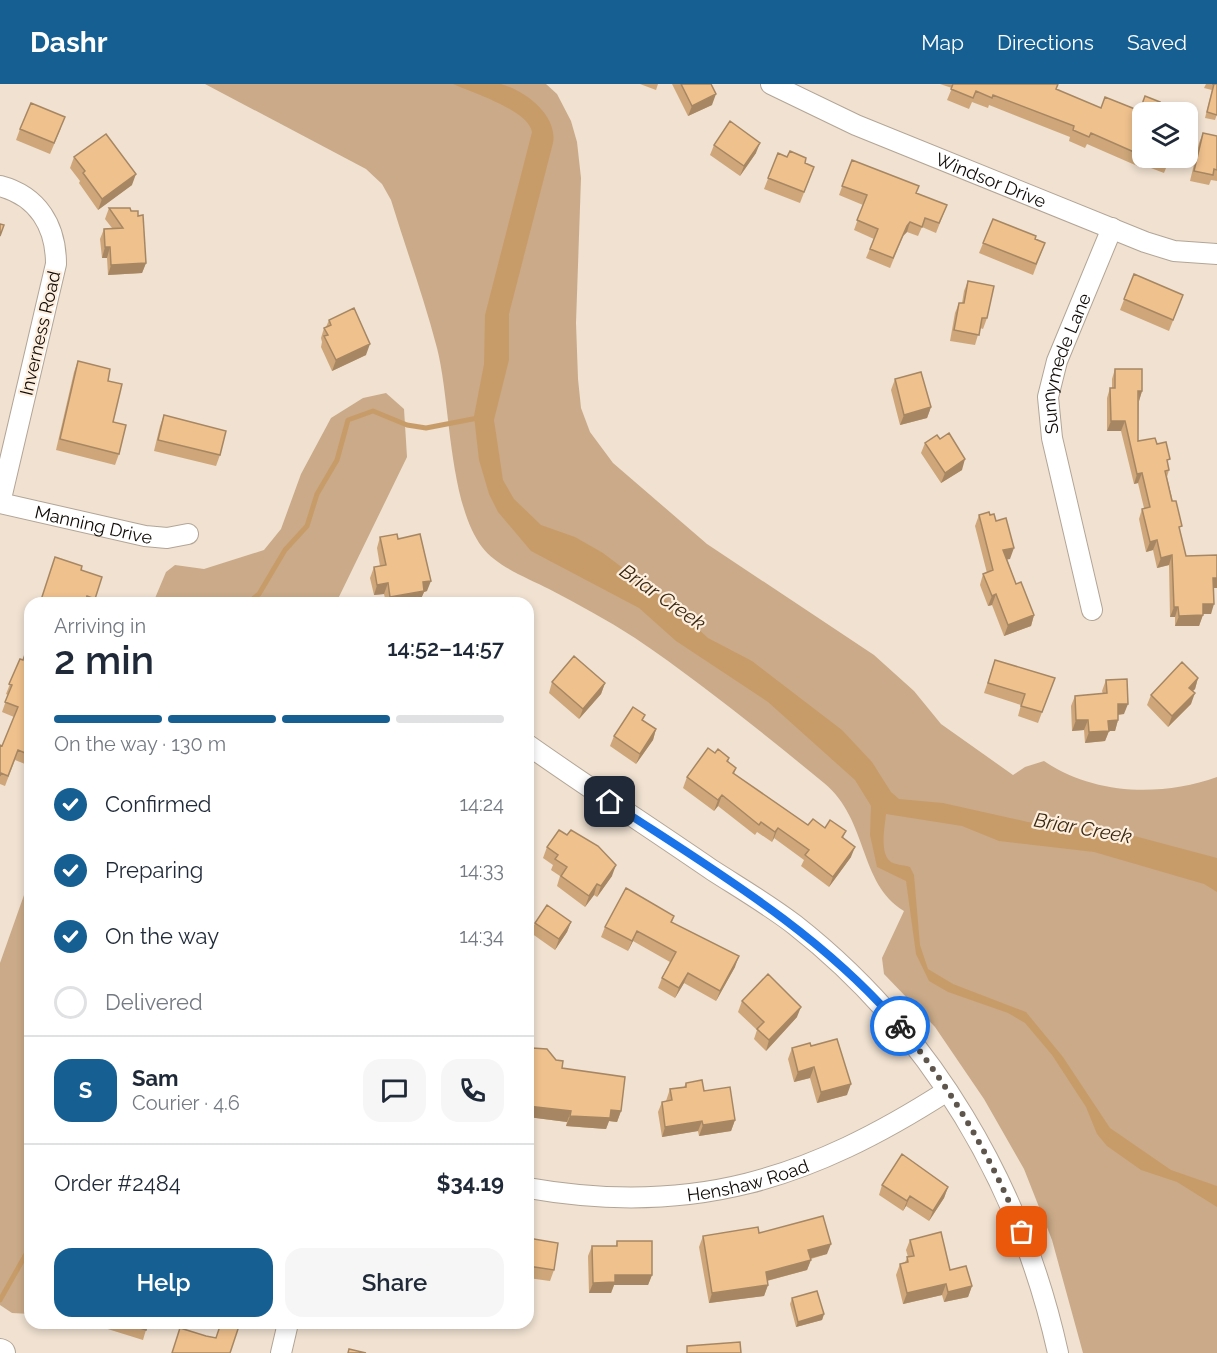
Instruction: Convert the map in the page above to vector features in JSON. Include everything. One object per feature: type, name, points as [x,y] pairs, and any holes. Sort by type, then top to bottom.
[{"type":"street","name":"Windsor Drive","points":[[771,84],[856,124],[1112,228],[1174,250],[1217,254]]},
{"type":"street","name":"Inverness Road","points":[[0,186],[24,196],[40,210],[51,231],[56,264],[0,503]]},
{"type":"street","name":"Sunnymede Lane","points":[[1092,610],[1052,438],[1048,398],[1057,361],[1112,228]]},
{"type":"street","name":"Manning Drive","points":[[0,503],[145,536],[167,538],[188,534]]},
{"type":"street","points":[[534,750],[795,926],[883,1007],[947,1091],[987,1155],[1013,1210],[1040,1282],[1058,1353]]},
{"type":"street","name":"Henshaw Road","points":[[534,1189],[579,1196],[627,1199],[732,1187],[803,1168],[844,1150],[888,1128],[947,1091]]},
{"type":"street","points":[[280,1353],[286,1329]]},
{"type":"shaded area","points":[[205,84],[546,84],[557,94],[571,121],[577,142],[581,178],[576,323],[581,408],[590,432],[613,463],[707,544],[874,655],[914,691],[941,724],[1013,775],[1025,767],[1044,761],[1084,781],[1128,789],[1173,788],[1217,777],[1217,1353],[1083,1353],[1052,1240],[1024,1169],[984,1099],[935,1027],[884,974],[882,958],[904,911],[889,899],[878,884],[857,832],[838,798],[824,783],[755,727],[635,638],[592,612],[504,566],[488,554],[471,527],[463,504],[452,451],[437,348],[391,200],[382,184],[366,169]]},
{"type":"shaded area","points":[[453,84],[501,84],[511,87],[538,106],[550,123],[553,133],[553,143],[509,314],[509,360],[494,420],[503,480],[514,499],[541,525],[575,537],[603,553],[672,605],[708,638],[752,661],[842,730],[872,762],[891,792],[899,799],[943,803],[1028,822],[1127,834],[1217,858],[1217,892],[1204,884],[1094,852],[999,841],[962,826],[886,814],[884,832],[887,858],[893,863],[910,867],[914,875],[920,945],[928,969],[953,984],[1026,1012],[1063,1057],[1110,1128],[1171,1170],[1217,1186],[1217,1207],[1177,1182],[1141,1170],[1107,1146],[1097,1134],[1086,1107],[1052,1055],[1025,1023],[1008,1013],[948,992],[929,981],[916,954],[906,881],[877,867],[870,835],[871,806],[855,780],[768,702],[676,641],[639,608],[531,551],[498,512],[489,494],[479,460],[474,416],[484,364],[485,315],[532,132],[521,116],[486,97]]},
{"type":"shaded area","points":[[386,393],[404,409],[407,457],[339,597],[156,597],[166,572],[175,565],[204,569],[264,550],[281,529],[301,474],[331,418],[363,398]]},
{"type":"shaded area","points":[[24,895],[24,1314],[12,1313],[0,1305],[0,963]]},
{"type":"building","points":[[681,84],[711,84],[716,94],[692,106]]},
{"type":"building","points":[[953,84],[1058,84],[1056,89],[1101,108],[1105,97],[1132,108],[1132,151],[1091,133],[1089,137],[1073,130],[1074,126],[993,95],[992,98],[976,91],[973,98],[951,89]]},
{"type":"building","points":[[1214,84],[1217,84],[1217,115],[1207,112]]},
{"type":"building","points":[[1145,96],[1160,102],[1143,102]]},
{"type":"building","points":[[31,103],[65,117],[54,143],[20,129]]},
{"type":"building","points":[[730,121],[760,143],[744,166],[714,145]]},
{"type":"building","points":[[1203,133],[1217,136],[1217,170],[1214,169],[1213,175],[1194,171],[1195,168],[1198,168],[1198,154]]},
{"type":"building","points":[[106,134],[136,174],[102,199],[74,157]]},
{"type":"building","points":[[790,151],[806,158],[805,163],[814,167],[804,192],[768,178],[778,153],[787,157]]},
{"type":"building","points":[[852,160],[919,186],[916,193],[947,205],[939,223],[925,218],[922,227],[910,222],[893,258],[870,249],[878,229],[857,220],[867,195],[842,186]]},
{"type":"building","points":[[109,208],[130,208],[131,211],[138,211],[138,216],[143,215],[146,263],[111,265],[110,247],[105,247],[104,229],[123,228]]},
{"type":"building","points":[[993,219],[1036,236],[1035,239],[1045,243],[1036,264],[983,243]]},
{"type":"building","points":[[0,224],[4,225],[0,236]]},
{"type":"building","points":[[1134,274],[1183,295],[1173,320],[1124,299]]},
{"type":"building","points":[[968,281],[994,286],[987,318],[982,318],[979,335],[954,330],[959,303],[964,303]]},
{"type":"building","points":[[354,308],[370,344],[336,360],[324,336],[328,335],[324,328],[331,325],[329,320]]},
{"type":"building","points":[[78,361],[110,369],[108,381],[122,384],[113,422],[126,425],[119,454],[60,439]]},
{"type":"building","points":[[1115,369],[1142,369],[1142,391],[1138,391],[1138,441],[1155,438],[1157,444],[1166,442],[1170,459],[1167,460],[1169,470],[1165,471],[1172,501],[1176,501],[1186,556],[1217,555],[1217,578],[1213,578],[1214,604],[1203,604],[1203,615],[1179,616],[1178,607],[1174,607],[1172,555],[1161,558],[1157,540],[1150,542],[1142,509],[1150,507],[1142,473],[1137,474],[1125,421],[1111,421],[1110,388],[1115,388]]},
{"type":"building","points":[[921,372],[931,407],[904,415],[895,379]]},
{"type":"building","points":[[164,415],[226,431],[220,455],[158,440]]},
{"type":"building","points":[[949,433],[965,459],[945,473],[925,443],[937,435],[940,439]]},
{"type":"building","points":[[989,512],[990,515],[994,514],[996,521],[1006,518],[1014,548],[1003,550],[1016,584],[1021,582],[1034,615],[1008,625],[996,594],[992,596],[983,574],[993,570],[979,515]]},
{"type":"building","points":[[397,534],[398,539],[420,534],[431,581],[423,582],[424,591],[390,597],[388,583],[377,585],[374,567],[386,565],[380,537]]},
{"type":"building","points":[[55,557],[82,566],[81,570],[102,577],[96,597],[42,597]]},
{"type":"building","points":[[574,656],[605,683],[583,709],[552,682]]},
{"type":"building","points":[[24,657],[24,752],[18,750],[8,776],[1,773],[0,776],[0,745],[2,746],[18,707],[5,702],[12,685],[9,684],[20,659],[23,660]]},
{"type":"building","points":[[995,660],[1055,678],[1042,712],[1021,706],[1025,694],[988,683]]},
{"type":"building","points":[[1182,662],[1198,678],[1189,688],[1195,693],[1172,716],[1151,695]]},
{"type":"building","points":[[1127,679],[1128,704],[1118,704],[1118,720],[1108,721],[1109,731],[1089,732],[1088,720],[1076,720],[1075,696],[1107,693],[1106,680]]},
{"type":"building","points":[[633,707],[645,715],[642,720],[656,729],[640,754],[614,736]]},
{"type":"building","points":[[708,748],[715,753],[718,749],[736,768],[733,773],[808,825],[813,819],[825,828],[830,820],[846,831],[842,837],[855,847],[833,877],[805,855],[809,850],[778,828],[775,832],[761,822],[759,825],[722,795],[718,800],[687,777]]},
{"type":"building","points":[[559,830],[567,835],[571,830],[598,846],[616,865],[601,886],[597,884],[589,896],[561,876],[567,867],[555,859],[558,855],[547,847]]},
{"type":"building","points":[[626,888],[674,916],[671,922],[739,956],[720,991],[688,973],[679,988],[662,978],[676,952],[637,931],[632,941],[605,927]]},
{"type":"building","points":[[547,905],[571,922],[559,939],[535,923]]},
{"type":"building","points":[[768,974],[801,1007],[769,1040],[757,1029],[764,1022],[742,1001]]},
{"type":"building","points":[[837,1039],[851,1084],[821,1092],[814,1067],[798,1072],[792,1048]]},
{"type":"building","points":[[534,1048],[547,1049],[556,1060],[563,1061],[562,1068],[625,1077],[621,1111],[611,1110],[610,1118],[570,1116],[571,1111],[534,1107]]},
{"type":"building","points":[[702,1080],[704,1091],[730,1087],[735,1120],[703,1125],[702,1121],[665,1127],[662,1102],[672,1100],[670,1089],[686,1087],[686,1083]]},
{"type":"building","points":[[902,1154],[948,1187],[933,1211],[910,1196],[907,1201],[882,1185]]},
{"type":"building","points":[[823,1216],[831,1244],[808,1250],[811,1260],[766,1272],[768,1285],[712,1293],[703,1236],[758,1227],[759,1233]]},
{"type":"building","points":[[941,1232],[950,1270],[966,1266],[972,1286],[948,1292],[946,1284],[907,1293],[900,1264],[908,1262],[907,1257],[914,1256],[910,1240]]},
{"type":"building","points":[[534,1239],[558,1243],[554,1270],[534,1267]]},
{"type":"building","points":[[617,1241],[652,1241],[652,1275],[615,1275],[615,1282],[593,1283],[592,1246],[617,1246]]},
{"type":"building","points":[[817,1291],[824,1314],[798,1322],[792,1298]]},
{"type":"building","points":[[180,1329],[216,1338],[219,1329],[238,1329],[230,1353],[172,1353]]},
{"type":"building","points":[[740,1342],[741,1353],[687,1353],[687,1346]]},
{"type":"building","points":[[349,1349],[366,1353],[348,1353]]},
{"type":"waterway","points":[[255,597],[285,550],[307,526],[317,494],[337,460],[348,420],[373,411],[407,425],[426,428],[478,418]]},
{"type":"waterway","points":[[0,1300],[24,1258]]},
{"type":"way so far","points":[[900,1026],[928,1062],[977,1138],[1003,1186],[1022,1232]]},
{"type":"route","points":[[610,802],[781,915],[854,978],[900,1026]]},
{"type":"water label","name":"Briar Creek","points":[[663,597]]},
{"type":"water label","name":"Briar Creek","points":[[1083,828]]}]
